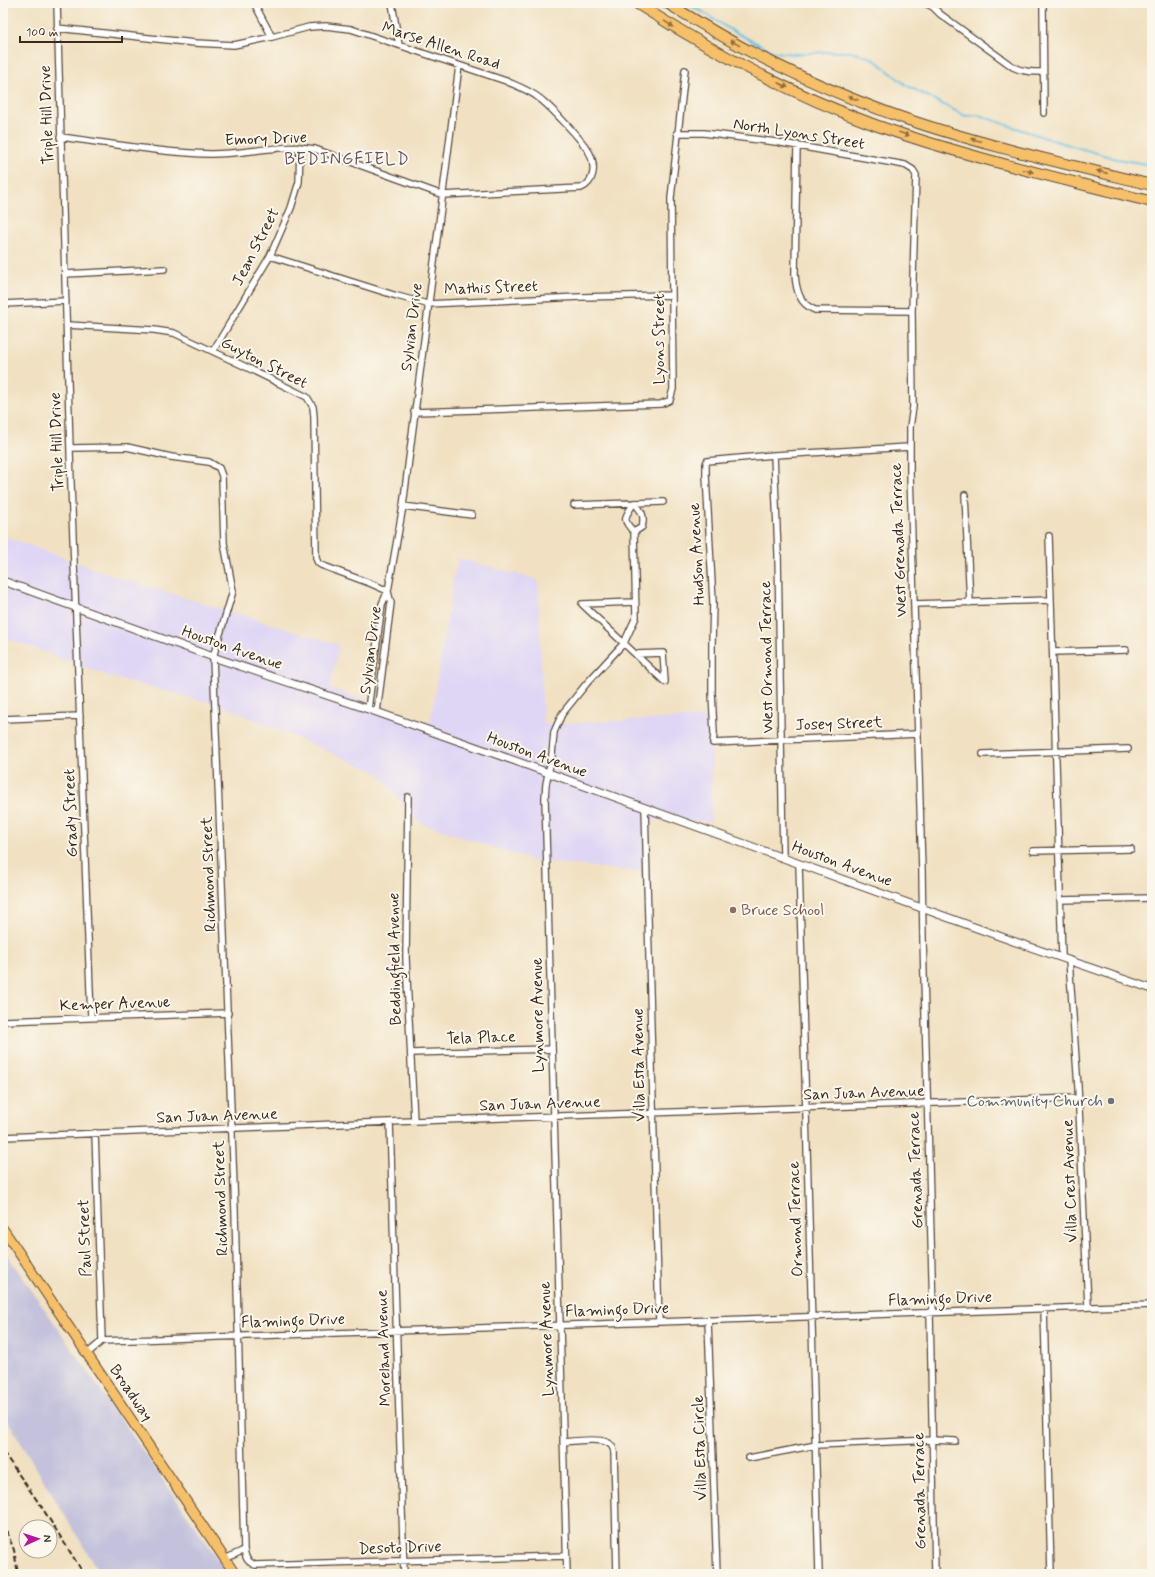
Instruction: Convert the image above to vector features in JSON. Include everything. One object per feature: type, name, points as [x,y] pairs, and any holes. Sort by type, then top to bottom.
[{"type":"highway","points":[[636,3],[677,29],[733,61],[785,86],[874,124],[925,142],[997,163],[1152,202]]},
{"type":"highway","points":[[667,3],[782,68],[840,93],[905,118],[943,131],[1152,185]]},
{"type":"main road","name":"Broadway","points":[[3,1229],[235,1574]]},
{"type":"street","name":"Triple Hill Drive","points":[[57,3],[60,137],[76,608]]},
{"type":"street","points":[[254,3],[272,37]]},
{"type":"street","points":[[392,3],[398,45]]},
{"type":"street","points":[[925,3],[933,5],[940,14],[1021,71],[1043,72]]},
{"type":"street","points":[[1043,3],[1044,113]]},
{"type":"street","name":"Marse Allen Road","points":[[57,28],[216,44],[241,44],[308,27],[326,26],[351,29],[506,81],[539,97],[584,145],[591,155],[593,175],[590,182],[586,186],[580,188],[563,189]]},
{"type":"street","name":"Sylvian Drive","points":[[368,709],[382,604],[388,591],[403,506],[459,66]]},
{"type":"street","name":"Lyons Street","points":[[414,412],[665,403],[670,400],[673,389],[671,198],[684,70]]},
{"type":"street","name":"North Lyons Street","points":[[677,133],[704,133],[796,145],[900,163],[910,167],[914,172]]},
{"type":"street","name":"Emory Drive","points":[[60,137],[186,153],[223,154],[300,147],[315,149],[443,195],[563,189]]},
{"type":"street","points":[[796,145],[795,274],[797,291],[803,302],[816,310],[912,312]]},
{"type":"street","name":"Jean Street","points":[[213,351],[270,256],[295,197],[300,170],[300,147]]},
{"type":"street","name":"West Grenada Terrace","points":[[914,172],[916,187],[912,312],[913,407],[909,447],[922,908]]},
{"type":"street","name":"Mathis Street","points":[[270,256],[397,296],[428,304],[580,297],[672,295]]},
{"type":"street","points":[[65,274],[164,269]]},
{"type":"street","points":[[3,304],[66,300]]},
{"type":"street","name":"Guyton Street","points":[[67,325],[154,330],[180,335],[305,396],[310,400],[313,407],[314,417],[316,558],[321,565],[388,591]]},
{"type":"street","name":"Richmond Street","points":[[71,448],[127,447],[171,457],[209,462],[220,468],[222,476],[224,543],[233,587],[232,596],[213,656],[228,1012],[244,1550]]},
{"type":"street","points":[[774,455],[909,447]]},
{"type":"street","name":"Hudson Avenue","points":[[712,743],[714,733],[712,693],[713,602],[706,464],[707,461],[774,455]]},
{"type":"street","name":"West Ormond Terrace","points":[[774,455],[778,546],[783,858]]},
{"type":"street","points":[[965,495],[970,603]]},
{"type":"street","points":[[574,505],[663,502]]},
{"type":"street","points":[[634,503],[642,511],[644,519],[642,527],[634,532]]},
{"type":"street","name":"Lynmore Avenue","points":[[567,1574],[545,798],[554,732],[562,714],[587,683],[624,643],[636,617],[634,532],[626,525],[626,516],[634,503]]},
{"type":"street","points":[[403,506],[472,515]]},
{"type":"street","points":[[1049,536],[1062,957]]},
{"type":"street","name":"Houston Avenue","points":[[3,581],[76,608],[549,773],[799,864],[1152,989]]},
{"type":"street","name":"Sylvian Drive","points":[[377,712],[391,603],[388,591]]},
{"type":"street","points":[[914,604],[1050,600]]},
{"type":"street","points":[[635,602],[582,604],[665,682],[663,653],[636,654]]},
{"type":"street","name":"Grady Street","points":[[76,608],[91,1018]]},
{"type":"street","points":[[1053,652],[1126,650]]},
{"type":"street","points":[[3,719],[80,716]]},
{"type":"street","name":"Josey Street","points":[[712,743],[918,734]]},
{"type":"street","points":[[983,754],[1128,749]]},
{"type":"street","name":"Beddingfield Avenue","points":[[408,796],[405,925],[414,1121]]},
{"type":"street","name":"Villa Esta Avenue","points":[[645,808],[659,1322]]},
{"type":"street","points":[[1034,851],[1131,849]]},
{"type":"street","name":"Ormond Terrace","points":[[799,864],[819,1574]]},
{"type":"street","points":[[1060,900],[1152,898]]},
{"type":"street","name":"Grenada Terrace","points":[[922,908],[932,1312],[932,1440],[935,1574]]},
{"type":"street","name":"Villa Crest Avenue","points":[[1070,960],[1079,1098],[1088,1306]]},
{"type":"street","name":"Kemper Avenue","points":[[3,1020],[228,1012]]},
{"type":"street","name":"Tela Place","points":[[411,1053],[551,1049]]},
{"type":"street","name":"San Juan Avenue","points":[[3,1137],[1079,1098]]},
{"type":"street","name":"Moreland Avenue","points":[[390,1122],[404,1574]]},
{"type":"street","name":"Paul Street","points":[[95,1133],[102,1341]]},
{"type":"street","name":"Flamingo Drive","points":[[102,1341],[1152,1305]]},
{"type":"street","points":[[1044,1309],[1051,1574]]},
{"type":"street","name":"Villa Esta Circle","points":[[708,1320],[717,1574]]},
{"type":"street","points":[[87,1354],[102,1341]]},
{"type":"street","points":[[749,1458],[816,1445],[932,1440],[955,1441]]},
{"type":"street","points":[[563,1442],[599,1441],[606,1442],[613,1447],[617,1574]]},
{"type":"street","points":[[225,1559],[244,1550]]},
{"type":"street","name":"Desoto Drive","points":[[244,1550],[248,1561],[255,1565],[566,1556]]},
{"type":"shaded area","points":[[3,536],[120,578],[339,645],[330,688],[430,723],[457,558],[538,580],[543,724],[712,717],[711,822],[652,820],[643,872],[534,861],[418,822],[378,773],[223,706],[114,678],[3,637]]},
{"type":"shaded area","points":[[3,1249],[228,1574],[100,1574],[3,1413]]},
{"type":"waterway","points":[[684,3],[703,12],[729,29],[774,52],[795,54],[851,52],[872,58],[906,85],[965,116],[978,115],[1052,140],[1117,159],[1152,165]]},
{"type":"railway","points":[[3,1452],[41,1506],[84,1574]]},
{"type":"railway","points":[[3,1522],[14,1550],[18,1574]]},
{"type":"place","name":"Bruce School","points":[[733,910]]},
{"type":"place","name":"Community Church","points":[[1111,1101]]},
{"type":"district","name":"BEDINGFIELD","points":[[347,159]]}]
